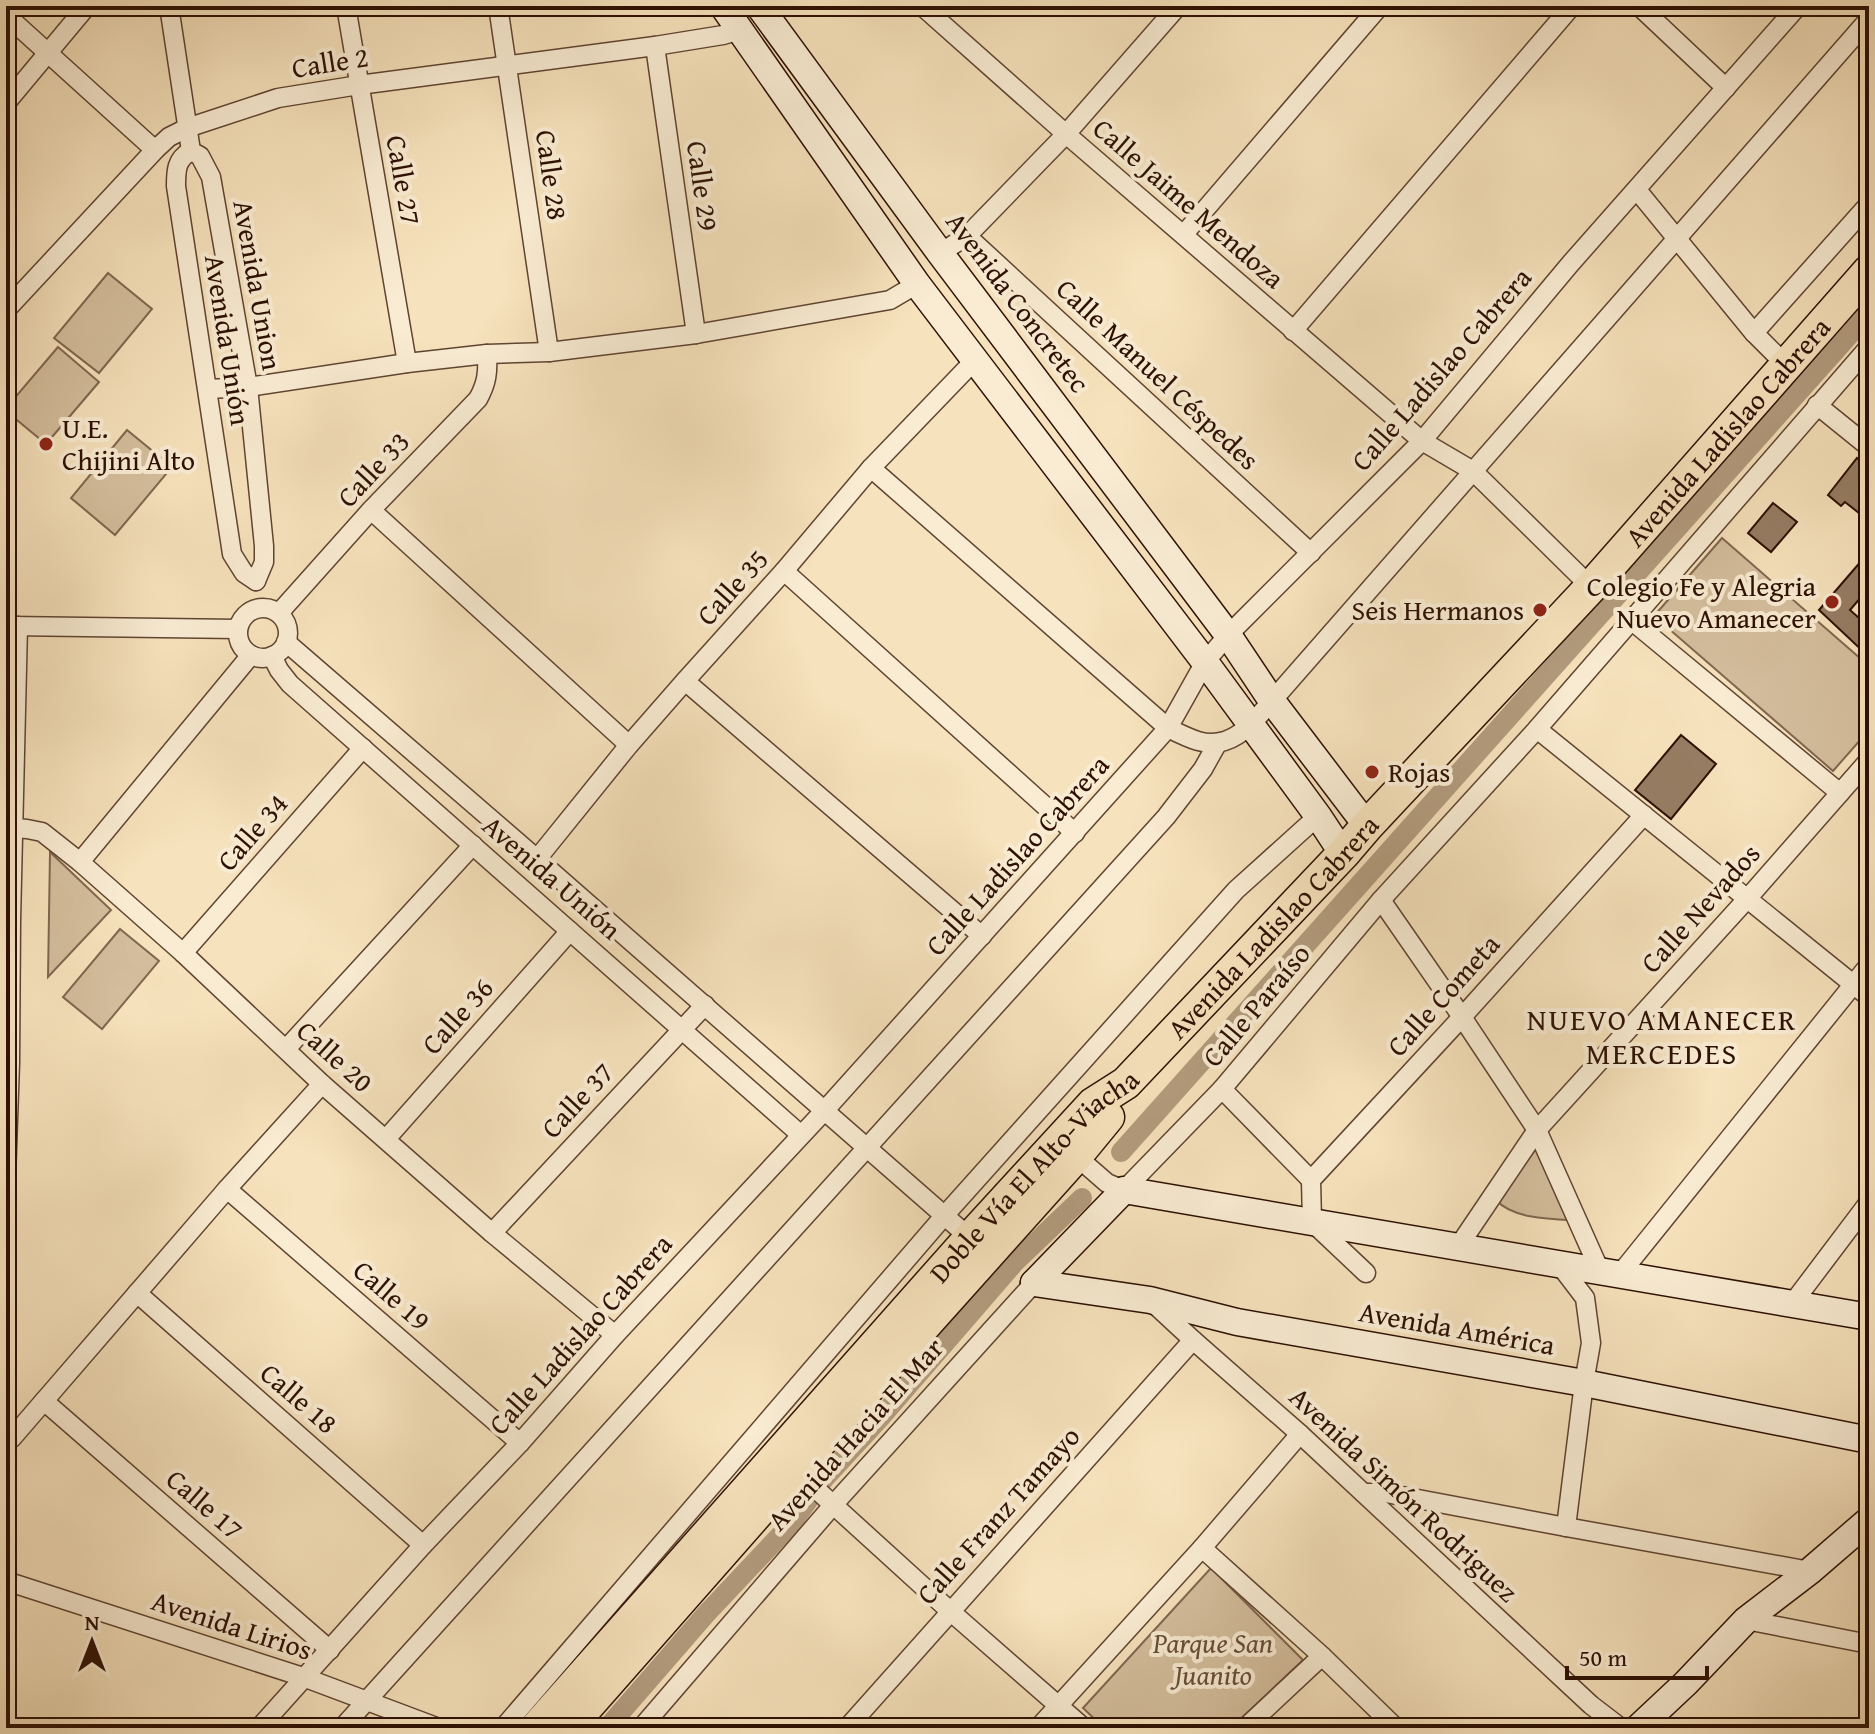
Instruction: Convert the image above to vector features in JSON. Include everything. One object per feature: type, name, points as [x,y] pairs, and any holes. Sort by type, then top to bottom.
[{"type":"highway","name":"Avenida Ladislao Cabrera","points":[[1126,1083],[1591,587],[1869,271]]},
{"type":"highway","name":"Doble Vía El Alto-Viacha","points":[[568,1728],[1083,1162],[1126,1083]]},
{"type":"highway","name":"Doble Vía El Alto-Viacha","points":[[536,1728],[970,1238],[1093,1104],[1126,1083]]},
{"type":"street","points":[[6,103],[87,6]]},
{"type":"street","name":"Avenida Union","points":[[169,6],[191,151],[200,156],[211,177],[248,387],[264,546],[264,562],[256,581],[259,608]]},
{"type":"street","name":"Calle 27","points":[[346,6],[407,363]]},
{"type":"street","name":"Calle 28","points":[[498,6],[549,352]]},
{"type":"street","points":[[723,6],[917,284],[1205,662],[1343,854]]},
{"type":"street","name":"Avenida Concretec","points":[[759,6],[1367,826]]},
{"type":"street","name":"Calle Jaime Mendoza","points":[[922,6],[1422,441],[1473,471],[1591,587]]},
{"type":"street","points":[[1184,234],[1380,6]]},
{"type":"street","points":[[1293,331],[1572,6]]},
{"type":"street","points":[[1639,6],[1726,88]]},
{"type":"street","name":"Calle Ladislao Cabrera","points":[[259,1728],[1075,833],[1168,728],[1205,662],[1228,635],[1422,441],[1571,263],[1798,6]]},
{"type":"street","points":[[940,253],[967,236],[1066,134],[1169,9]]},
{"type":"street","points":[[6,15],[155,150]]},
{"type":"street","points":[[871,468],[1168,728],[1198,741],[1217,744],[1235,738],[1272,701],[1869,19]]},
{"type":"street","name":"Calle 2","points":[[6,310],[155,150],[169,137],[187,128],[278,98],[655,46],[740,30]]},
{"type":"street","name":"Calle 29","points":[[655,46],[696,334]]},
{"type":"street","name":"Avenida Unión","points":[[191,151],[179,160],[176,186],[232,554],[244,573],[256,581]]},
{"type":"street","points":[[1637,190],[1754,333],[1785,364]]},
{"type":"street","points":[[1754,333],[1869,204]]},
{"type":"street","name":"Calle Manuel Céspedes","points":[[967,236],[1311,553]]},
{"type":"street","points":[[208,389],[248,387],[407,363],[487,354],[549,352],[696,334],[890,300],[917,284]]},
{"type":"street","name":"Calle Paraíso","points":[[1116,1186],[1222,1089],[1381,900],[1537,729],[1869,347]]},
{"type":"street","name":"Calle 33","points":[[279,613],[371,510],[478,399],[486,386],[487,354]]},
{"type":"street","name":"Calle 35","points":[[537,859],[629,745],[871,468],[975,360]]},
{"type":"street","points":[[1817,405],[1869,447]]},
{"type":"street","points":[[371,510],[629,745]]},
{"type":"street","points":[[784,571],[1075,833]]},
{"type":"street","points":[[259,608],[279,613],[287,626],[286,642],[272,656],[251,655],[240,644],[238,629],[245,615],[259,608]]},
{"type":"street","points":[[1631,620],[1840,793]]},
{"type":"street","points":[[6,1177],[8,921],[14,828],[11,782],[12,626],[238,629]]},
{"type":"street","points":[[286,642],[970,1238]]},
{"type":"street","points":[[80,862],[251,655]]},
{"type":"street","name":"Avenida Unión","points":[[272,656],[290,684],[801,1135]]},
{"type":"street","points":[[685,681],[982,936]]},
{"type":"street","points":[[1537,729],[1869,997]]},
{"type":"street","points":[[342,1728],[1166,817],[1203,769],[1217,744]]},
{"type":"street","name":"Calle 34","points":[[183,953],[363,748]]},
{"type":"street","name":"Calle Nevados","points":[[1458,1247],[1537,1130],[1869,760]]},
{"type":"street","name":"Calle Cometa","points":[[1311,1180],[1644,815]]},
{"type":"street","points":[[503,1728],[944,1216],[1236,890],[1318,816]]},
{"type":"street","name":"Calle 20","points":[[14,828],[42,832],[80,862],[183,953],[322,1084],[492,1233],[615,1335]]},
{"type":"street","points":[[286,1049],[473,845]]},
{"type":"street","points":[[1381,900],[1537,1130],[1610,1273]]},
{"type":"street","name":"Calle 36","points":[[386,1139],[570,931]]},
{"type":"street","points":[[1610,1273],[1869,965]]},
{"type":"street","name":"Calle 37","points":[[492,1233],[705,1005]]},
{"type":"street","points":[[6,1441],[12,1438],[322,1084]]},
{"type":"street","points":[[1222,1089],[1311,1180],[1312,1222],[1366,1273]]},
{"type":"street","points":[[1083,1162],[1116,1186],[1869,1317]]},
{"type":"street","name":"Avenida Hacia El Mar","points":[[641,1728],[830,1500],[1034,1283],[1116,1186]]},
{"type":"street","name":"Calle 19","points":[[227,1189],[520,1443]]},
{"type":"street","points":[[1792,1304],[1869,1202]]},
{"type":"street","points":[[1559,1264],[1585,1298],[1591,1343],[1566,1527]]},
{"type":"street","name":"Avenida América","points":[[1034,1283],[1150,1300],[1237,1322],[1584,1383],[1869,1440]]},
{"type":"street","name":"Calle 18","points":[[137,1293],[423,1545]]},
{"type":"street","name":"Avenida Simón Rodriguez","points":[[1150,1300],[1300,1434],[1591,1705],[1621,1728]]},
{"type":"street","name":"Calle Franz Tamayo","points":[[847,1728],[1193,1340]]},
{"type":"street","name":"Calle 17","points":[[44,1401],[330,1650]]},
{"type":"street","points":[[1038,1728],[1202,1548],[1300,1434]]},
{"type":"street","points":[[800,1474],[1084,1728]]},
{"type":"street","points":[[1364,1493],[1386,1493],[1810,1571]]},
{"type":"street","points":[[1638,1728],[1746,1620],[1869,1520]]},
{"type":"street","points":[[1202,1548],[1322,1656],[1396,1728]]},
{"type":"street","name":"Avenida Lirios","points":[[10,1588],[303,1677],[439,1728]]},
{"type":"street","points":[[1746,1620],[1869,1644]]},
{"type":"street","points":[[1245,1728],[1322,1656]]},
{"type":"green space","points":[[108,273],[152,309],[99,373],[54,338]]},
{"type":"green space","points":[[58,347],[99,382],[46,444],[6,408]]},
{"type":"green space","points":[[127,430],[172,467],[115,535],[71,498]]},
{"type":"green space","points":[[1722,538],[1869,666],[1869,730],[1833,771],[1654,616]]},
{"type":"green space","points":[[50,852],[111,910],[48,977]]},
{"type":"green space","points":[[120,929],[159,961],[102,1029],[63,997]]},
{"type":"green space","points":[[1538,1143],[1587,1221],[1526,1215],[1504,1207],[1496,1200]]},
{"type":"green space","name":"Parque San Juanito","points":[[1211,1568],[1303,1660],[1231,1728],[1104,1728],[1083,1708]]},
{"type":"building","points":[[1857,458],[1869,467],[1869,521],[1845,502],[1841,506],[1828,495]]},
{"type":"building","points":[[1773,503],[1797,522],[1771,552],[1748,533]]},
{"type":"building","points":[[1869,552],[1869,588],[1850,610],[1869,627],[1869,657],[1819,610]]},
{"type":"building","points":[[1681,735],[1716,764],[1671,819],[1635,790]]},
{"type":"waterway","points":[[1121,1152],[1869,313]]},
{"type":"waterway","points":[[607,1728],[706,1614],[790,1525],[824,1479],[1015,1262],[1082,1198]]},
{"type":"place","name":"U.E. Chijini Alto","points":[[46,444]]},
{"type":"place","name":"Colegio Fe y Alegria Nuevo Amanecer","points":[[1832,602]]},
{"type":"place","name":"Seis Hermanos","points":[[1540,610]]},
{"type":"place","name":"Rojas","points":[[1372,772]]},
{"type":"district","name":"NUEVO AMANECER MERCEDES","points":[[1662,1037]]}]
